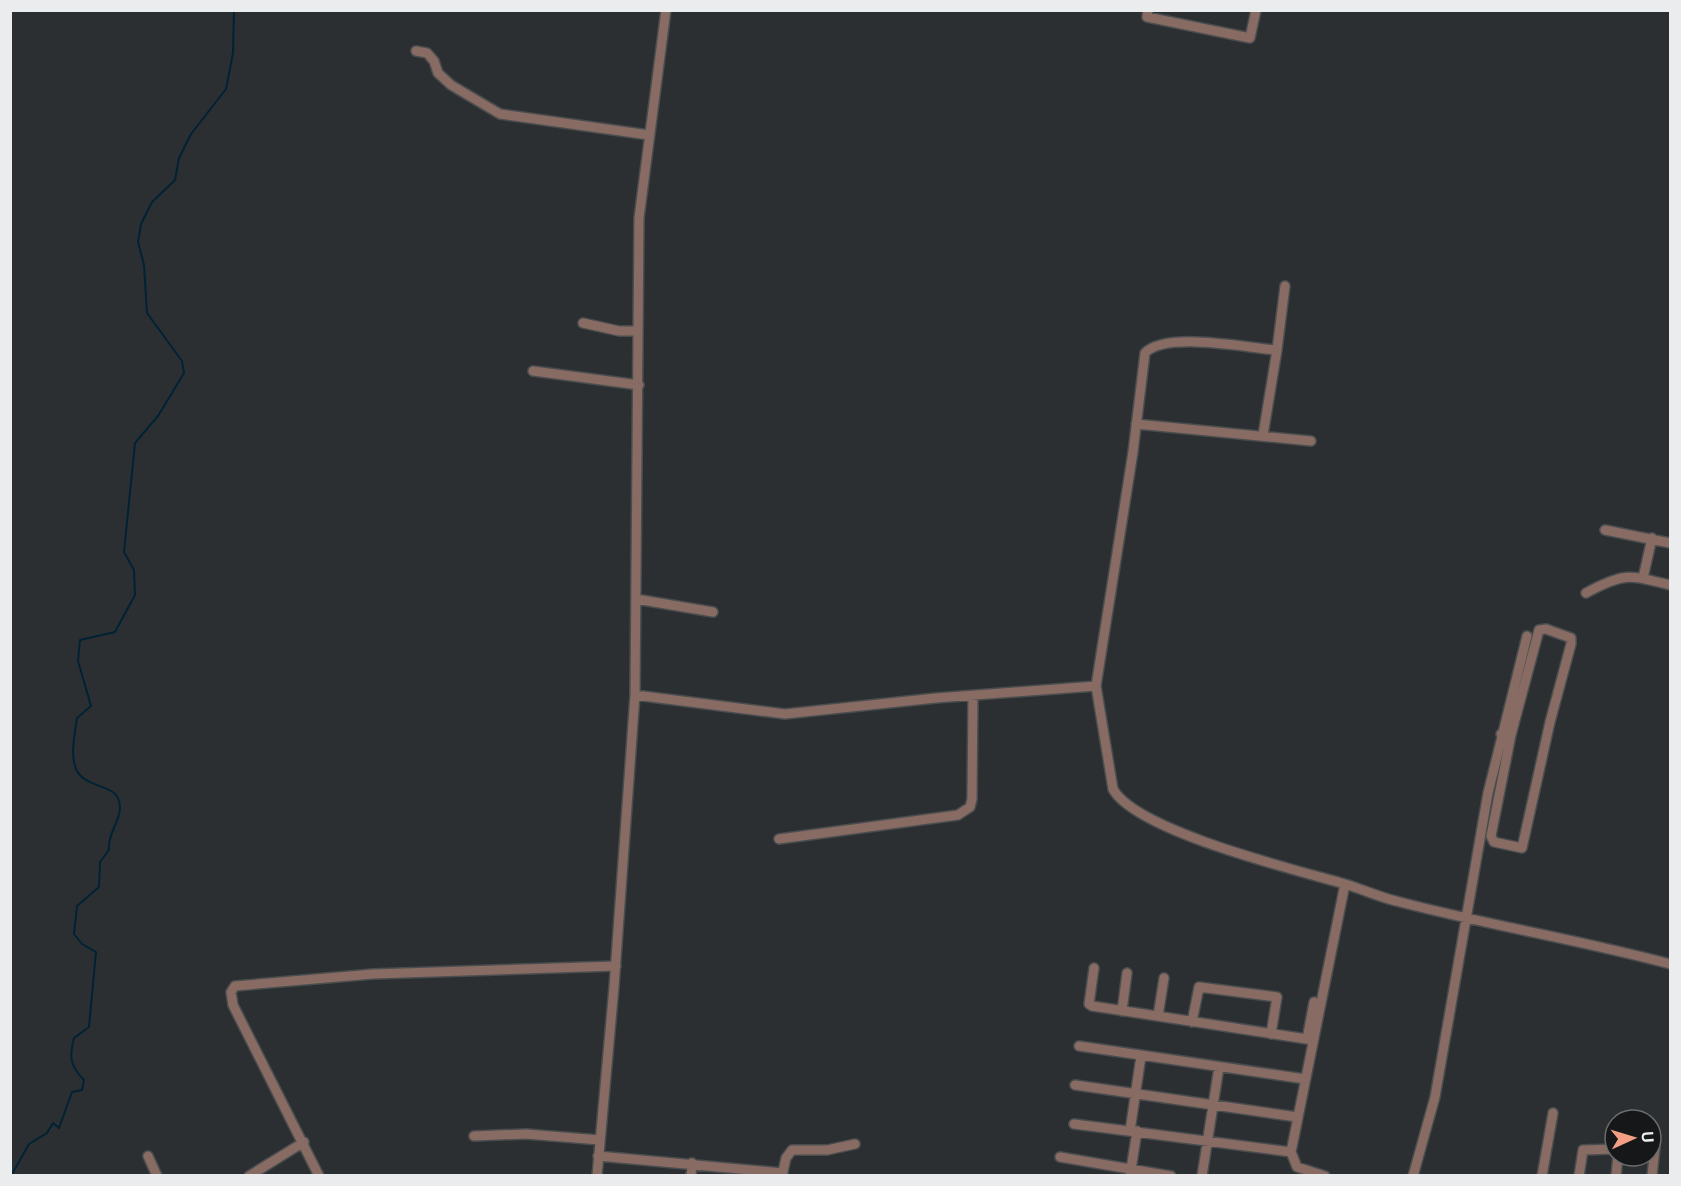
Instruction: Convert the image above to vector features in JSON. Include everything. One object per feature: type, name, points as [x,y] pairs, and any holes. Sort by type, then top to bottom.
[{"type":"street","points":[[597,1176],[616,966],[635,695],[639,218],[666,10]]},
{"type":"street","points":[[1148,10],[1147,17],[1250,38],[1256,10]]},
{"type":"street","points":[[416,51],[427,53],[434,61],[438,74],[451,85],[500,114],[649,135]]},
{"type":"street","points":[[1263,435],[1285,286]]},
{"type":"street","points":[[583,323],[618,331],[638,331]]},
{"type":"street","points":[[1277,350],[1188,343],[1154,346],[1145,354],[1096,686],[1109,774],[1119,800],[1151,819],[1244,856],[1345,884],[1395,901],[1671,964]]},
{"type":"street","points":[[533,371],[639,385]]},
{"type":"street","points":[[1136,424],[1311,441]]},
{"type":"street","points":[[1605,530],[1671,543]]},
{"type":"street","points":[[1643,578],[1652,538]]},
{"type":"street","points":[[1586,593],[1620,576],[1643,578],[1671,585]]},
{"type":"street","points":[[636,600],[713,612]]},
{"type":"street","points":[[1546,629],[1570,638],[1571,644],[1550,722],[1522,848],[1494,842],[1491,836],[1511,735],[1539,630],[1546,629]]},
{"type":"street","points":[[1413,1176],[1435,1097],[1466,916],[1501,734],[1527,636]]},
{"type":"street","points":[[635,695],[785,714],[1096,686]]},
{"type":"street","points":[[779,839],[958,815],[966,810],[972,800],[974,696]]},
{"type":"street","points":[[1501,734],[1511,735]]},
{"type":"street","points":[[1310,1040],[1345,884]]},
{"type":"street","points":[[319,1176],[304,1142],[233,1005],[231,995],[235,986],[373,974],[616,966]]},
{"type":"street","points":[[1094,968],[1089,1004],[1310,1040]]},
{"type":"street","points":[[1122,1011],[1127,972]]},
{"type":"street","points":[[1158,1016],[1164,978]]},
{"type":"street","points":[[1192,1022],[1199,987],[1216,987],[1277,997],[1271,1034]]},
{"type":"street","points":[[1314,1002],[1305,1079],[1291,1152],[1297,1167],[1325,1176]]},
{"type":"street","points":[[1079,1046],[1305,1079]]},
{"type":"street","points":[[1131,1172],[1136,1093],[1141,1056]]},
{"type":"street","points":[[1202,1176],[1219,1067]]},
{"type":"street","points":[[1075,1084],[1297,1117]]},
{"type":"street","points":[[1542,1176],[1553,1113]]},
{"type":"street","points":[[1074,1124],[1291,1152]]},
{"type":"street","points":[[474,1136],[526,1134],[600,1140]]},
{"type":"street","points":[[249,1176],[304,1142]]},
{"type":"street","points":[[598,1156],[692,1163],[729,1171],[783,1174],[786,1158],[792,1150],[827,1150],[855,1144]]},
{"type":"street","points":[[1579,1176],[1584,1149],[1603,1149]]},
{"type":"street","points":[[148,1156],[157,1176]]},
{"type":"street","points":[[1060,1157],[1131,1172],[1171,1176]]},
{"type":"street","points":[[691,1176],[692,1163]]},
{"type":"waterway","points":[[11,1176],[29,1144],[47,1133],[53,1123],[59,1128],[72,1092],[82,1090],[84,1080],[73,1066],[71,1051],[74,1038],[89,1027],[96,952],[82,944],[74,934],[77,906],[99,887],[100,862],[109,850],[110,837],[118,819],[120,807],[116,795],[86,780],[80,775],[74,763],[73,744],[77,718],[91,706],[78,661],[80,640],[115,632],[135,595],[134,570],[124,552],[135,443],[158,416],[184,373],[182,361],[147,313],[144,265],[138,242],[141,224],[152,202],[175,180],[179,158],[191,134],[226,89],[233,53],[234,10]]}]
